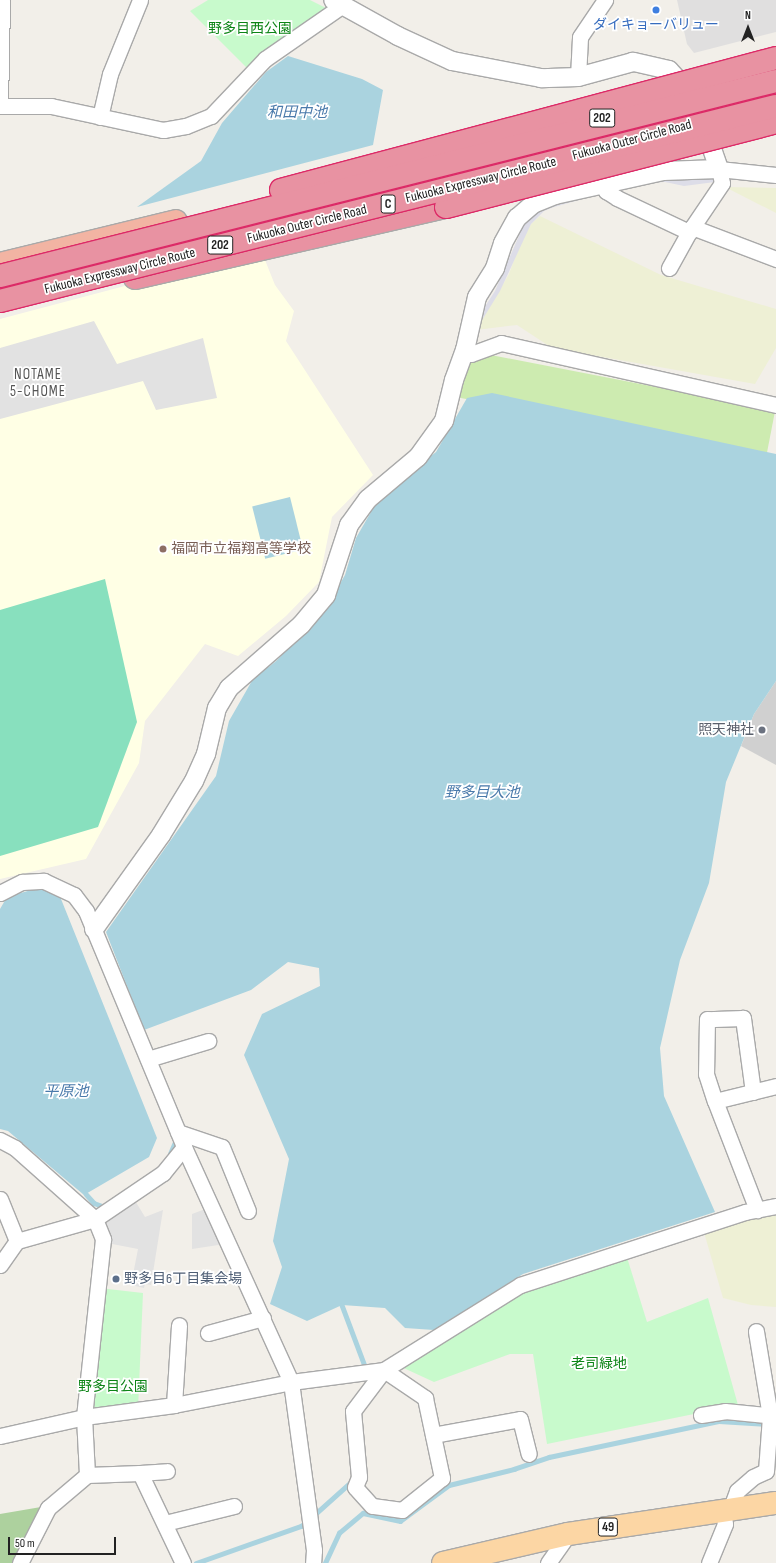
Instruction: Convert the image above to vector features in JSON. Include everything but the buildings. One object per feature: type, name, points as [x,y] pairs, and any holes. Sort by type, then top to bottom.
[{"type":"highway","points":[[33,268],[251,199],[776,58]]},
{"type":"highway","name":"Fukuoka Outer Circle Road","points":[[0,264],[428,159],[694,97],[776,76]]},
{"type":"highway","name":"Fukuoka Expressway Circle Route","points":[[0,276],[776,81]]},
{"type":"highway","name":"Fukuoka Expressway Circle Route","points":[[0,301],[776,105]]},
{"type":"highway","name":"Fukuoka Outer Circle Road","points":[[0,301],[440,192],[704,122],[776,105]]},
{"type":"highway","points":[[0,311],[446,207],[776,122]]},
{"type":"main road","name":"49","points":[[443,1563],[568,1534],[776,1503]]},
{"type":"street","points":[[2,0],[0,106],[51,106],[163,130],[186,126],[211,116],[264,59],[338,3],[398,36],[452,61],[541,78],[578,77],[634,62],[669,70],[694,97],[704,122],[711,151],[719,169],[722,183],[690,230],[669,268]]},
{"type":"street","points":[[100,117],[110,74],[140,0]]},
{"type":"street","points":[[578,77],[580,37],[605,0]]},
{"type":"street","points":[[94,929],[161,835],[194,781],[206,754],[217,708],[229,688],[301,625],[326,595],[348,525],[368,499],[418,457],[444,421],[454,380],[465,350],[477,296],[494,268],[502,243],[517,218],[533,204],[550,197],[663,171],[719,169],[776,175]]},
{"type":"street","points":[[603,184],[606,191],[617,198],[690,230],[776,259]]},
{"type":"street","points":[[465,350],[471,354],[501,342],[776,405]]},
{"type":"street","points":[[0,893],[22,882],[44,881],[61,887],[74,895],[86,911],[184,1147],[291,1382],[314,1550],[313,1563]]},
{"type":"street","points":[[753,1092],[743,1018],[707,1019],[706,1074],[757,1210]]},
{"type":"street","points":[[148,1059],[208,1040]]},
{"type":"street","points":[[716,1101],[776,1086]]},
{"type":"street","points":[[178,1132],[222,1147],[248,1211]]},
{"type":"street","points":[[0,1140],[15,1148],[96,1219],[104,1239],[84,1417],[87,1475]]},
{"type":"street","points":[[0,1265],[17,1241],[96,1219],[163,1173],[184,1147]]},
{"type":"street","points":[[0,1198],[17,1241]]},
{"type":"street","points":[[0,1436],[84,1417],[174,1405],[291,1382],[384,1370],[424,1398],[442,1478],[402,1510],[372,1506],[355,1487],[359,1477],[353,1411],[384,1370],[520,1285],[757,1210],[776,1206]]},
{"type":"street","points":[[208,1333],[263,1318]]},
{"type":"street","points":[[174,1405],[179,1325]]},
{"type":"street","points":[[709,1563],[737,1491],[753,1477],[766,1471],[769,1431],[773,1416],[756,1331]]},
{"type":"street","points":[[702,1415],[725,1411],[773,1416]]},
{"type":"street","points":[[433,1435],[520,1419],[529,1454]]},
{"type":"street","points":[[20,1563],[48,1508],[87,1475],[168,1471]]},
{"type":"street","points":[[140,1473],[183,1563]]},
{"type":"street","points":[[165,1523],[234,1506]]},
{"type":"street","points":[[548,1563],[568,1534]]},
{"type":"shaded area","points":[[677,0],[776,0],[776,32],[694,53],[687,44]]},
{"type":"shaded area","points":[[713,177],[715,182],[684,186],[665,182],[646,183],[644,178]]},
{"type":"shaded area","points":[[725,187],[776,188],[776,213]]},
{"type":"shaded area","points":[[601,194],[544,211],[531,224],[500,291],[476,330],[466,336],[495,291],[525,222],[540,207]]},
{"type":"shaded area","points":[[540,216],[661,275],[776,309],[776,348],[755,384],[552,348],[517,325],[476,330],[509,274],[521,241],[531,224]]},
{"type":"shaded area","name":"福岡市立福翔高等学校","points":[[261,250],[275,285],[294,311],[286,341],[373,475],[332,517],[319,582],[286,616],[238,656],[205,644],[145,721],[139,763],[86,859],[0,879],[0,319]]},
{"type":"shaded area","points":[[94,321],[117,364],[203,338],[217,398],[156,410],[143,381],[0,419],[0,348]]},
{"type":"shaded area","name":"照天神社","points":[[776,681],[776,765],[741,746],[754,714]]},
{"type":"shaded area","points":[[134,1199],[145,1217],[163,1210],[151,1285],[145,1284],[144,1288],[131,1285],[138,1249],[107,1243],[105,1219]]},
{"type":"shaded area","points":[[208,1208],[225,1244],[192,1249],[192,1214]]},
{"type":"shaded area","points":[[776,1209],[776,1307],[751,1305],[723,1298],[703,1229]]},
{"type":"green space","name":"野多目西公園","points":[[208,0],[310,0],[326,8],[247,68],[190,11]]},
{"type":"green space","points":[[465,350],[775,410],[766,457],[456,397]]},
{"type":"green space","points":[[105,579],[137,722],[98,827],[0,856],[0,610]]},
{"type":"green space","name":"老司緑地","points":[[625,1251],[647,1322],[708,1298],[738,1405],[547,1444],[533,1354],[510,1354],[434,1382],[395,1364],[520,1285]]},
{"type":"green space","name":"野多目公園","points":[[99,1288],[143,1293],[138,1409],[84,1417]]},
{"type":"green space","points":[[41,1507],[14,1563],[0,1563],[0,1514]]},
{"type":"water","name":"和田中池","points":[[288,56],[362,79],[383,90],[373,145],[137,207],[201,161],[222,123],[266,72]]},
{"type":"water","name":"野多目大池","points":[[492,393],[776,454],[776,681],[754,714],[726,782],[709,883],[680,960],[660,1048],[664,1096],[715,1212],[523,1274],[434,1330],[405,1328],[385,1308],[342,1305],[307,1321],[270,1304],[282,1267],[273,1241],[289,1159],[244,1055],[262,1014],[320,986],[319,968],[288,962],[251,990],[144,1030],[106,932],[216,776],[229,721],[253,679],[275,662],[320,618],[345,575],[356,538],[379,498],[436,452],[467,398]]},
{"type":"water","points":[[290,497],[303,549],[265,559],[252,506]]},
{"type":"water","name":"平原池","points":[[38,888],[59,894],[157,1138],[149,1157],[84,1195],[8,1131],[0,1129],[0,909],[7,897]]},
{"type":"waterway","points":[[170,1154],[176,1140]]},
{"type":"waterway","points":[[86,1194],[94,1203],[105,1207]]},
{"type":"waterway","points":[[342,1305],[366,1369]]},
{"type":"waterway","points":[[325,1563],[339,1533],[363,1513],[400,1521],[449,1485],[514,1469],[549,1457],[719,1421],[768,1424]]},
{"type":"waterway","points":[[313,1516],[352,1481]]},
{"type":"waterway","points":[[196,1563],[301,1526],[308,1521]]},
{"type":"place","name":"ダイキョーバリュー","points":[[656,10]]},
{"type":"place","name":"福岡市立福翔高等学校","points":[[163,549]]},
{"type":"place","name":"照天神社","points":[[762,730]]},
{"type":"place","name":"野多目6丁目集会場","points":[[116,1279]]},
{"type":"district","name":"NOTAME 5-CHOME","points":[[38,382]]}]
